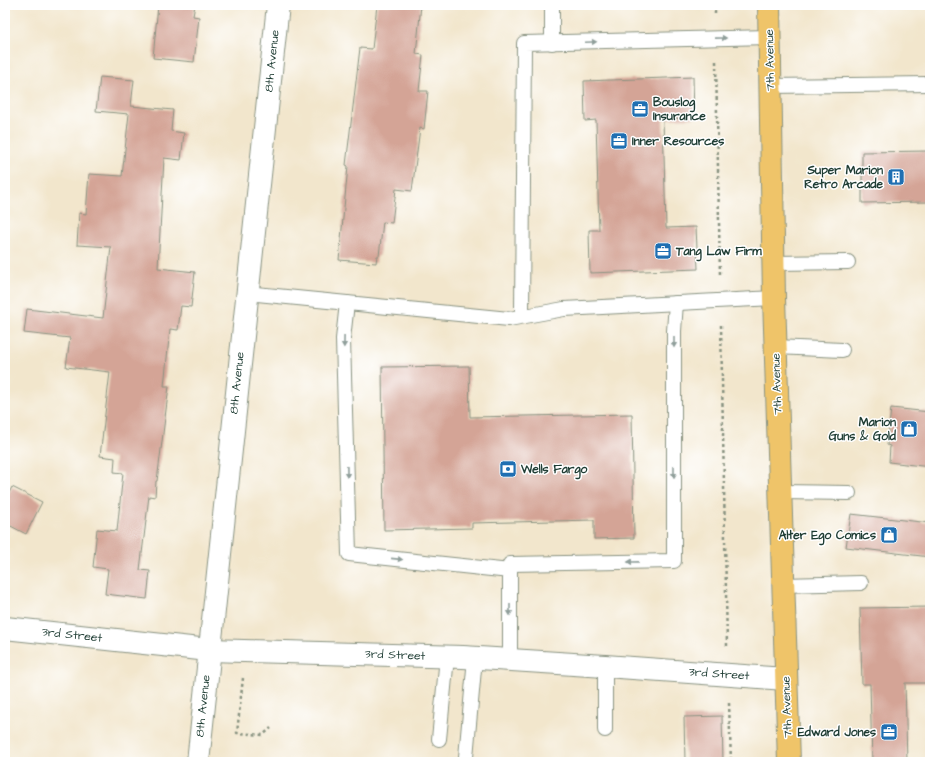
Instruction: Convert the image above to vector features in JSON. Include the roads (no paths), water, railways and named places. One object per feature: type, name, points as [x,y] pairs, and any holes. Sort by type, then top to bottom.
[{"type":"main road","name":"7th Avenue","points":[[769,5],[774,298],[789,762]]},
{"type":"street","name":"8th Avenue","points":[[198,762],[278,5]]},
{"type":"street","name":"3rd Street","points":[[5,628],[209,650],[475,658],[786,679]]},
{"type":"lane","points":[[552,5],[552,43]]},
{"type":"lane","points":[[522,316],[524,43],[770,37]]},
{"type":"lane","points":[[770,86],[930,84]]},
{"type":"lane","points":[[774,263],[848,262]]},
{"type":"lane","points":[[247,293],[509,318],[564,309],[774,298]]},
{"type":"lane","points":[[347,303],[343,339],[348,554],[510,571],[510,660]]},
{"type":"lane","points":[[510,564],[674,561],[674,331],[676,303]]},
{"type":"lane","points":[[776,347],[842,350]]},
{"type":"lane","points":[[781,492],[850,493]]},
{"type":"lane","points":[[784,585],[861,583]]},
{"type":"lane","points":[[439,739],[447,657]]},
{"type":"lane","points":[[467,762],[466,757],[475,658]]},
{"type":"lane","points":[[604,730],[605,666]]},
{"type":"place","name":"Bouslog Insurance","points":[[640,109]]},
{"type":"place","name":"Inner Resources","points":[[619,141]]},
{"type":"place","name":"Super Marion Retro Arcade","points":[[896,177]]},
{"type":"place","name":"Tang Law Firm","points":[[663,251]]},
{"type":"place","name":"Marion Guns & Gold","points":[[909,429]]},
{"type":"place","name":"Wells Fargo","points":[[508,469]]},
{"type":"place","name":"Alter Ego Comics","points":[[889,535]]},
{"type":"place","name":"Edward Jones","points":[[889,732]]}]
